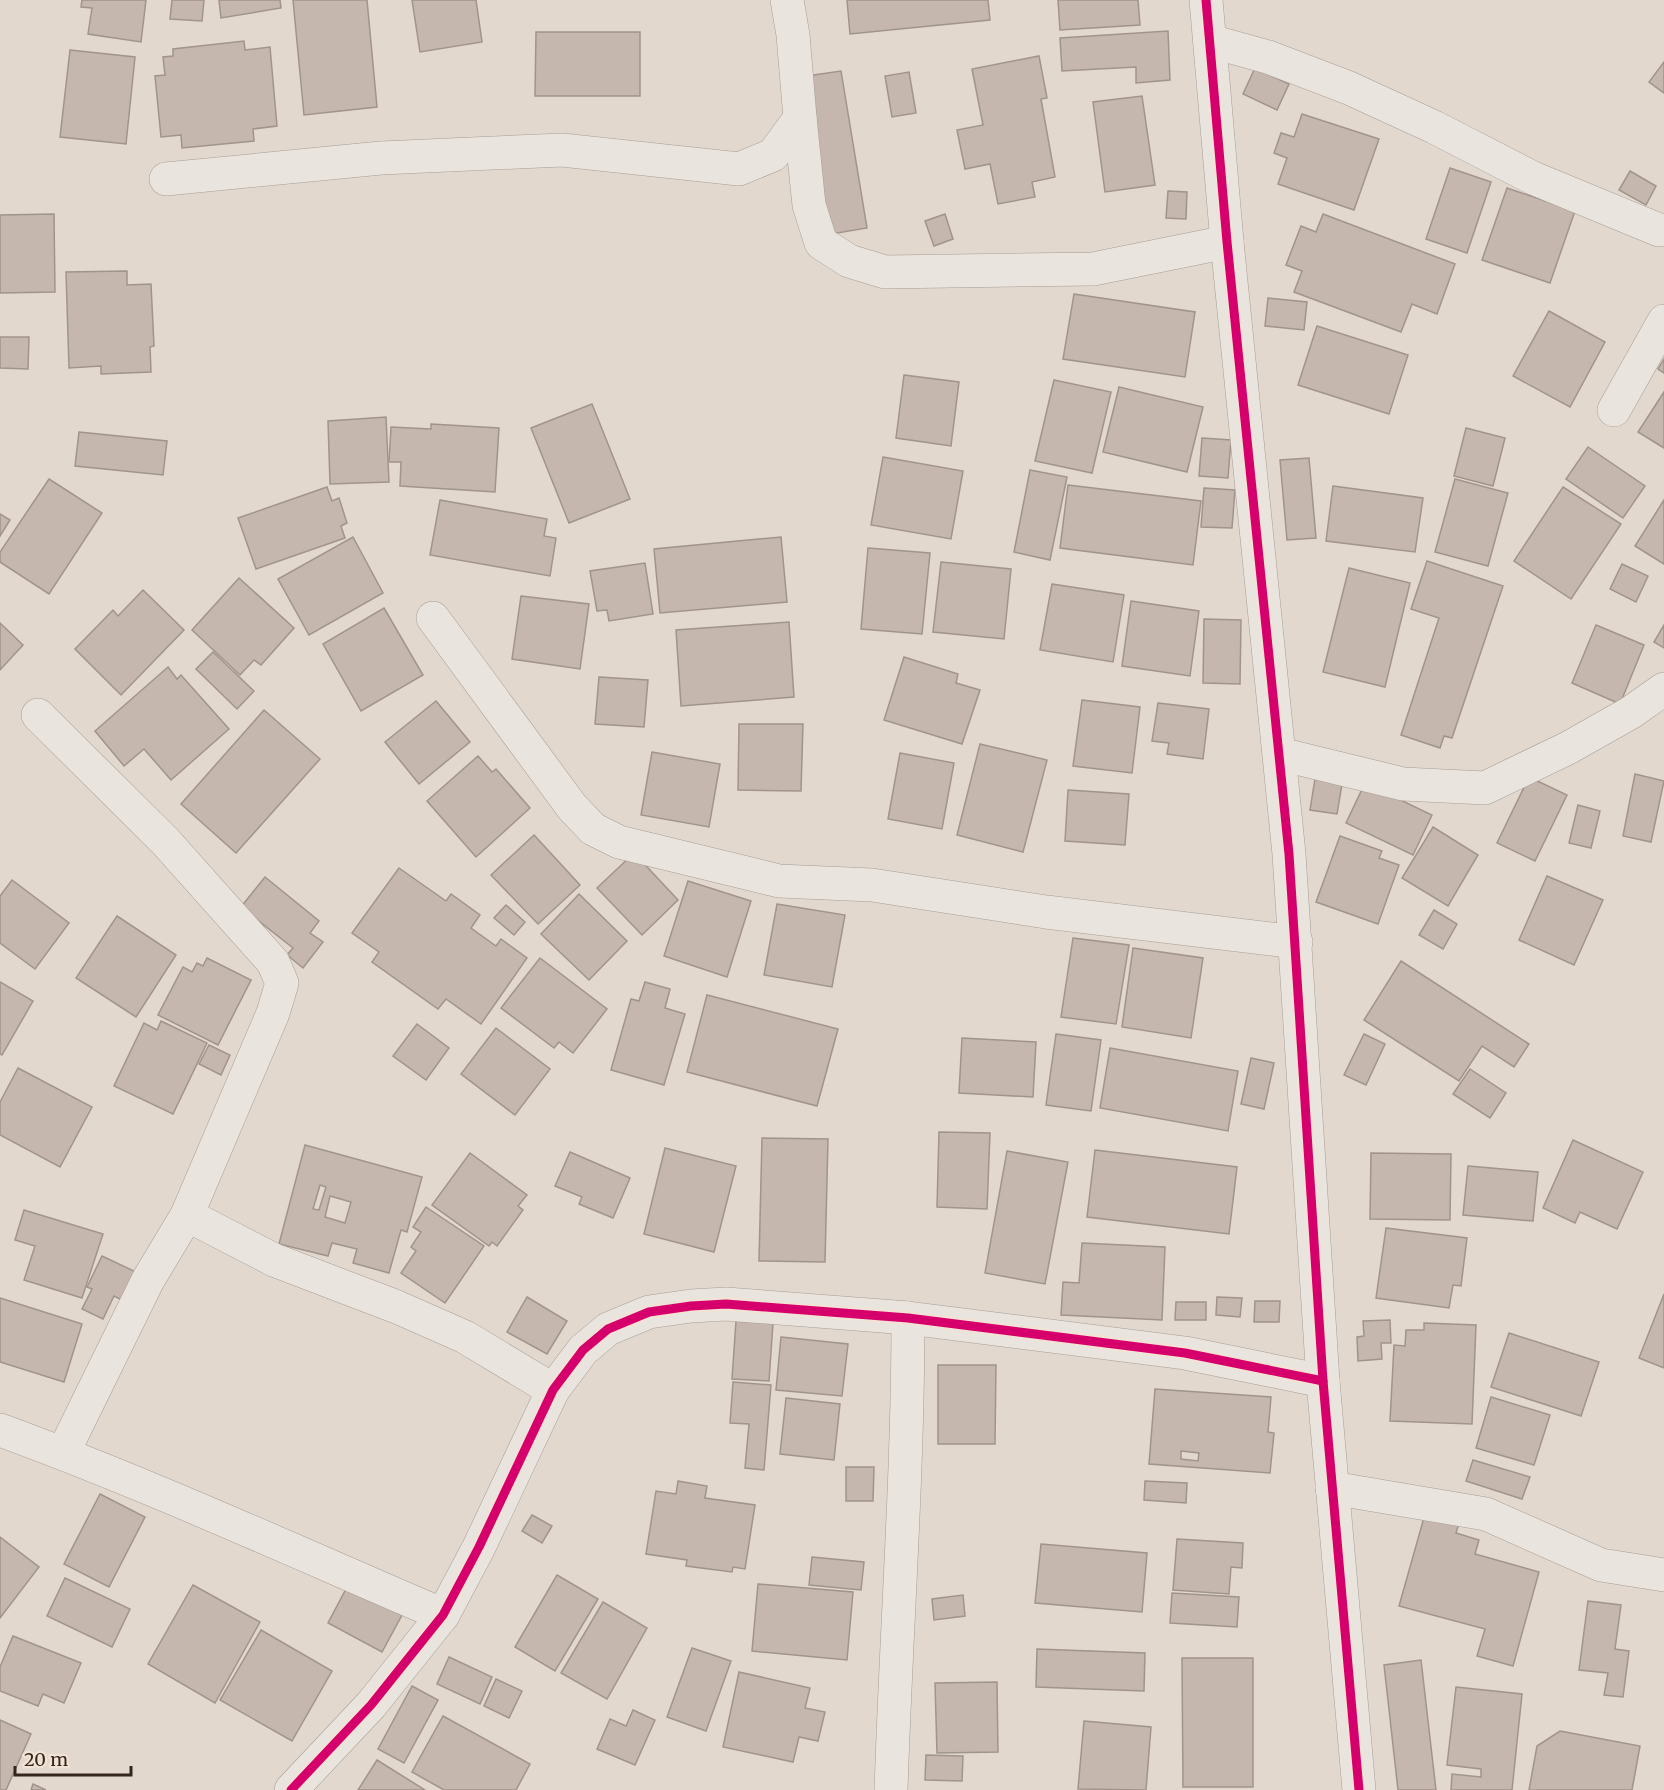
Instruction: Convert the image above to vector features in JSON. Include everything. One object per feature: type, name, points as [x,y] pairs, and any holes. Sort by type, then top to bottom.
[{"type":"street","points":[[787,0],[793,35],[809,205],[821,243],[849,261],[885,272],[1093,269],[1227,242]]},
{"type":"street","points":[[1206,0],[1227,242],[1280,754],[1296,942],[1323,1381],[1359,1790]]},
{"type":"street","points":[[1210,41],[1268,57],[1349,88],[1434,127],[1533,178],[1626,217],[1664,230]]},
{"type":"street","points":[[166,179],[381,158],[562,150],[740,169],[773,155],[800,118]]},
{"type":"street","points":[[1614,410],[1664,321]]},
{"type":"street","points":[[433,618],[572,807],[593,829],[619,842],[779,881],[872,885],[1046,912],[1296,942]]},
{"type":"street","points":[[1280,754],[1403,784],[1485,788],[1568,748],[1630,713],[1664,689]]},
{"type":"street","points":[[38,715],[165,841],[273,962],[282,983],[273,1013],[187,1215],[148,1280],[63,1453]]},
{"type":"street","points":[[187,1215],[274,1260],[397,1307],[465,1337],[553,1390]]},
{"type":"street","points":[[291,1790],[371,1705],[443,1615],[479,1547],[553,1390],[583,1350],[608,1329],[649,1312],[726,1304],[908,1318],[1185,1353],[1323,1381]]},
{"type":"street","points":[[891,1790],[908,1407],[908,1318]]},
{"type":"street","points":[[0,1430],[63,1453],[443,1615]]},
{"type":"street","points":[[1332,1488],[1486,1514],[1601,1565],[1664,1575]]},
{"type":"building","points":[[82,0],[146,0],[141,42],[88,34],[92,8],[81,7]]},
{"type":"building","points":[[172,0],[204,0],[202,21],[170,19]]},
{"type":"building","points":[[219,0],[280,0],[281,8],[221,18]]},
{"type":"building","points":[[293,0],[367,0],[377,107],[304,115]]},
{"type":"building","points":[[412,0],[476,0],[482,42],[420,52]]},
{"type":"building","points":[[847,0],[988,0],[990,20],[850,34]]},
{"type":"building","points":[[1058,0],[1138,0],[1140,25],[1060,30]]},
{"type":"building","points":[[1168,31],[1170,80],[1136,83],[1136,67],[1062,71],[1060,38]]},
{"type":"building","points":[[536,32],[640,32],[640,96],[535,96]]},
{"type":"building","points":[[244,41],[245,50],[270,47],[277,126],[253,129],[254,141],[182,148],[181,135],[161,137],[155,76],[165,75],[163,57],[173,56],[173,49]]},
{"type":"building","points":[[70,50],[135,57],[126,144],[60,137]]},
{"type":"building","points":[[1039,56],[1047,98],[1041,99],[1055,177],[1032,182],[1035,197],[998,204],[990,164],[965,169],[957,130],[983,125],[972,69]]},
{"type":"building","points":[[1664,62],[1664,93],[1649,82]]},
{"type":"building","points":[[1255,68],[1289,84],[1277,110],[1243,94]]},
{"type":"building","points":[[841,71],[867,228],[826,235],[800,77]]},
{"type":"building","points":[[909,72],[916,113],[892,117],[885,76]]},
{"type":"building","points":[[1142,96],[1155,185],[1105,192],[1093,102]]},
{"type":"building","points":[[1302,114],[1379,139],[1354,210],[1278,184],[1287,158],[1274,153],[1281,133],[1294,137]]},
{"type":"building","points":[[1450,168],[1491,182],[1467,253],[1426,239]]},
{"type":"building","points":[[1630,171],[1656,186],[1646,205],[1619,190]]},
{"type":"building","points":[[1507,188],[1575,211],[1550,283],[1482,260]]},
{"type":"building","points":[[1168,191],[1187,192],[1186,219],[1166,218]]},
{"type":"building","points":[[54,214],[55,292],[0,293],[0,215]]},
{"type":"building","points":[[945,214],[953,239],[934,246],[925,221]]},
{"type":"building","points":[[1323,214],[1455,264],[1437,314],[1412,304],[1401,332],[1294,292],[1302,271],[1286,265],[1301,226],[1316,232]]},
{"type":"building","points":[[127,271],[127,285],[151,284],[154,346],[150,347],[151,372],[101,374],[101,366],[69,368],[66,272]]},
{"type":"building","points":[[1074,294],[1195,312],[1185,377],[1063,359]]},
{"type":"building","points":[[1268,298],[1307,302],[1304,330],[1265,326]]},
{"type":"building","points":[[1549,311],[1605,342],[1570,407],[1513,376]]},
{"type":"building","points":[[1317,326],[1408,355],[1389,414],[1298,385]]},
{"type":"building","points":[[0,337],[29,337],[28,369],[0,368]]},
{"type":"building","points":[[1664,359],[1664,373],[1658,369]]},
{"type":"building","points":[[904,375],[959,382],[951,446],[896,438]]},
{"type":"building","points":[[1054,380],[1111,392],[1092,473],[1035,461]]},
{"type":"building","points":[[1119,387],[1203,407],[1187,472],[1103,452]]},
{"type":"building","points":[[1664,392],[1664,448],[1638,432]]},
{"type":"building","points":[[592,404],[630,499],[569,523],[531,428]]},
{"type":"building","points":[[386,417],[389,482],[330,484],[328,421]]},
{"type":"building","points":[[431,424],[499,428],[495,492],[400,486],[401,462],[389,462],[391,427],[431,429]]},
{"type":"building","points":[[1466,428],[1505,438],[1493,486],[1454,476]]},
{"type":"building","points":[[79,432],[167,441],[163,475],[75,466]]},
{"type":"building","points":[[1202,438],[1231,440],[1228,478],[1199,476]]},
{"type":"building","points":[[1588,447],[1645,486],[1623,518],[1566,479]]},
{"type":"building","points":[[883,457],[963,471],[951,539],[871,525]]},
{"type":"building","points":[[1309,458],[1316,538],[1287,540],[1280,460]]},
{"type":"building","points":[[1030,470],[1067,477],[1050,560],[1014,552]]},
{"type":"building","points":[[49,479],[102,513],[49,594],[0,562],[0,552]]},
{"type":"building","points":[[1455,479],[1508,493],[1488,566],[1435,552]]},
{"type":"building","points":[[1068,485],[1201,501],[1193,565],[1060,548]]},
{"type":"building","points":[[1333,486],[1423,498],[1415,552],[1326,541]]},
{"type":"building","points":[[327,487],[332,501],[339,498],[347,523],[341,526],[345,538],[256,569],[238,518]]},
{"type":"building","points":[[1563,487],[1621,524],[1571,599],[1514,561]]},
{"type":"building","points":[[1204,488],[1235,490],[1232,528],[1201,527]]},
{"type":"building","points":[[440,500],[547,519],[544,536],[556,538],[550,576],[430,555]]},
{"type":"building","points":[[1664,500],[1664,564],[1635,546]]},
{"type":"building","points":[[0,514],[10,520],[0,536]]},
{"type":"building","points":[[353,537],[383,593],[309,635],[278,579]]},
{"type":"building","points":[[781,537],[787,602],[660,613],[654,549]]},
{"type":"building","points":[[868,548],[930,553],[922,634],[861,629]]},
{"type":"building","points":[[1427,561],[1503,586],[1452,738],[1444,736],[1440,748],[1401,735],[1439,618],[1411,609]]},
{"type":"building","points":[[941,562],[1011,569],[1004,639],[933,632]]},
{"type":"building","points":[[645,563],[653,614],[609,621],[607,610],[597,611],[590,571]]},
{"type":"building","points":[[1622,564],[1648,576],[1636,602],[1610,589]]},
{"type":"building","points":[[1349,568],[1410,583],[1385,687],[1323,672]]},
{"type":"building","points":[[239,578],[294,628],[261,665],[254,660],[240,675],[192,630]]},
{"type":"building","points":[[1052,584],[1124,595],[1113,662],[1040,650]]},
{"type":"building","points":[[143,590],[184,630],[121,695],[75,649],[113,610],[118,616]]},
{"type":"building","points":[[521,596],[589,604],[580,669],[512,659]]},
{"type":"building","points":[[1131,601],[1199,611],[1190,676],[1122,666]]},
{"type":"building","points":[[384,608],[423,675],[361,711],[323,644]]},
{"type":"building","points":[[1204,619],[1241,620],[1240,684],[1203,683]]},
{"type":"building","points":[[789,622],[794,697],[681,706],[676,630]]},
{"type":"building","points":[[0,623],[23,645],[0,670]]},
{"type":"building","points":[[1596,625],[1644,645],[1620,704],[1572,683]]},
{"type":"building","points":[[1664,625],[1664,648],[1654,642]]},
{"type":"building","points":[[213,652],[254,691],[237,709],[196,669]]},
{"type":"building","points":[[904,657],[958,674],[956,683],[980,690],[962,744],[884,720]]},
{"type":"building","points":[[168,667],[177,679],[181,675],[229,729],[171,780],[144,749],[124,766],[95,731]]},
{"type":"building","points":[[599,677],[648,680],[644,727],[595,724]]},
{"type":"building","points":[[1082,700],[1140,707],[1132,773],[1073,766]]},
{"type":"building","points":[[436,701],[470,742],[419,784],[385,742]]},
{"type":"building","points":[[1158,703],[1209,709],[1203,759],[1167,754],[1169,743],[1152,741]]},
{"type":"building","points":[[264,710],[320,759],[236,853],[181,804]]},
{"type":"building","points":[[739,724],[803,724],[801,791],[738,790]]},
{"type":"building","points":[[980,744],[1047,760],[1023,852],[957,835]]},
{"type":"building","points":[[652,752],[720,764],[709,827],[641,815]]},
{"type":"building","points":[[900,753],[954,763],[942,829],[888,819]]},
{"type":"building","points":[[478,756],[492,772],[496,769],[530,808],[476,857],[427,801]]},
{"type":"building","points":[[1635,774],[1664,781],[1651,842],[1623,836]]},
{"type":"building","points":[[1529,777],[1567,795],[1535,861],[1497,843]]},
{"type":"building","points":[[1315,779],[1342,784],[1337,814],[1310,810]]},
{"type":"building","points":[[1365,783],[1432,815],[1413,855],[1346,823]]},
{"type":"building","points":[[1068,790],[1129,794],[1125,845],[1065,841]]},
{"type":"building","points":[[1578,805],[1600,811],[1591,848],[1569,843]]},
{"type":"building","points":[[1433,827],[1478,855],[1448,906],[1402,878]]},
{"type":"building","points":[[534,835],[580,885],[538,924],[491,875]]},
{"type":"building","points":[[1340,836],[1382,851],[1379,858],[1399,865],[1378,924],[1316,902]]},
{"type":"building","points":[[634,853],[678,900],[642,935],[597,888]]},
{"type":"building","points":[[399,868],[446,901],[451,894],[480,915],[471,928],[496,946],[501,939],[527,958],[481,1024],[446,999],[438,1009],[372,962],[379,952],[352,933]]},
{"type":"building","points":[[1547,876],[1603,900],[1574,965],[1519,940]]},
{"type":"building","points":[[265,877],[319,921],[310,933],[323,942],[303,968],[287,955],[293,948],[241,907]]},
{"type":"building","points":[[12,880],[69,923],[35,969],[0,943],[0,896]]},
{"type":"building","points":[[688,881],[751,901],[727,977],[664,956]]},
{"type":"building","points":[[579,894],[627,941],[589,980],[541,934]]},
{"type":"building","points":[[777,904],[845,915],[832,987],[764,975]]},
{"type":"building","points":[[506,905],[525,922],[514,935],[494,918]]},
{"type":"building","points":[[1434,910],[1457,924],[1443,949],[1419,935]]},
{"type":"building","points":[[117,916],[176,955],[136,1017],[76,978]]},
{"type":"building","points":[[1073,938],[1129,945],[1116,1024],[1061,1017]]},
{"type":"building","points":[[1133,948],[1203,958],[1191,1038],[1122,1027]]},
{"type":"building","points":[[207,958],[251,980],[218,1045],[158,1015],[183,967],[192,972],[197,963],[203,966]]},
{"type":"building","points":[[540,958],[607,1009],[573,1053],[559,1042],[554,1048],[501,1008]]},
{"type":"building","points":[[1401,961],[1529,1044],[1514,1067],[1482,1046],[1459,1081],[1364,1020]]},
{"type":"building","points":[[0,982],[33,1001],[2,1055],[0,1054]]},
{"type":"building","points":[[645,982],[670,989],[665,1008],[685,1014],[664,1085],[611,1070],[631,999],[639,1001]]},
{"type":"building","points":[[707,995],[838,1029],[817,1106],[687,1072]]},
{"type":"building","points":[[161,1021],[207,1043],[173,1114],[114,1086],[144,1023],[157,1030]]},
{"type":"building","points":[[417,1024],[449,1048],[426,1080],[393,1056]]},
{"type":"building","points":[[496,1028],[550,1069],[515,1115],[461,1074]]},
{"type":"building","points":[[1056,1034],[1101,1040],[1091,1111],[1046,1105]]},
{"type":"building","points":[[1364,1034],[1385,1044],[1366,1085],[1344,1075]]},
{"type":"building","points":[[962,1038],[1036,1042],[1033,1097],[959,1093]]},
{"type":"building","points":[[209,1045],[230,1055],[221,1075],[199,1064]]},
{"type":"building","points":[[1110,1048],[1238,1071],[1228,1131],[1100,1108]]},
{"type":"building","points":[[1251,1058],[1274,1063],[1264,1109],[1241,1104]]},
{"type":"building","points":[[18,1068],[92,1107],[60,1167],[0,1135],[0,1102]]},
{"type":"building","points":[[1470,1069],[1506,1093],[1490,1118],[1453,1094]]},
{"type":"building","points":[[939,1132],[990,1133],[987,1209],[937,1207]]},
{"type":"building","points":[[762,1138],[828,1139],[825,1262],[759,1261]]},
{"type":"building","points":[[1573,1140],[1643,1172],[1617,1229],[1580,1212],[1575,1223],[1543,1208]]},
{"type":"building","points":[[305,1145],[422,1177],[407,1232],[401,1230],[389,1273],[353,1263],[357,1249],[332,1243],[328,1256],[279,1244]],"holes":[[[320,1185],[326,1187],[319,1210],[313,1209]],[[330,1196],[351,1202],[345,1223],[325,1217]]]},
{"type":"building","points":[[665,1148],[736,1166],[714,1252],[644,1234]]},
{"type":"building","points":[[1095,1150],[1237,1167],[1229,1234],[1087,1217]]},
{"type":"building","points":[[1007,1151],[1068,1162],[1045,1284],[985,1273]]},
{"type":"building","points":[[570,1152],[630,1178],[613,1218],[579,1204],[582,1197],[555,1186]]},
{"type":"building","points":[[470,1153],[527,1195],[518,1206],[523,1210],[497,1246],[492,1242],[489,1246],[432,1205]]},
{"type":"building","points":[[1371,1153],[1451,1154],[1450,1220],[1370,1219]]},
{"type":"building","points":[[1468,1166],[1538,1172],[1533,1221],[1463,1215]]},
{"type":"building","points":[[426,1207],[484,1246],[445,1303],[401,1273],[416,1251],[411,1247],[421,1232],[413,1227]]},
{"type":"building","points":[[24,1210],[103,1234],[82,1298],[24,1280],[35,1246],[15,1240]]},
{"type":"building","points":[[1386,1228],[1467,1238],[1461,1286],[1453,1285],[1449,1308],[1376,1298]]},
{"type":"building","points":[[1082,1243],[1165,1247],[1162,1320],[1061,1315],[1063,1282],[1079,1283]]},
{"type":"building","points":[[102,1256],[136,1272],[122,1300],[114,1296],[103,1319],[82,1309],[92,1289],[87,1287]]},
{"type":"building","points":[[1664,1294],[1664,1368],[1639,1358]]},
{"type":"building","points":[[527,1297],[567,1321],[547,1354],[507,1332]]},
{"type":"building","points":[[1217,1297],[1242,1298],[1240,1317],[1216,1315]]},
{"type":"building","points":[[0,1298],[82,1324],[64,1382],[0,1362]]},
{"type":"building","points":[[1255,1301],[1280,1301],[1279,1322],[1254,1322]]},
{"type":"building","points":[[1176,1302],[1206,1302],[1206,1320],[1175,1320]]},
{"type":"building","points":[[1390,1320],[1391,1343],[1381,1343],[1382,1359],[1358,1361],[1357,1337],[1364,1336],[1363,1321]]},
{"type":"building","points":[[736,1321],[773,1323],[769,1381],[732,1379]]},
{"type":"building","points":[[1424,1323],[1476,1325],[1472,1424],[1390,1421],[1394,1345],[1405,1346],[1406,1330],[1424,1330]]},
{"type":"building","points":[[1509,1333],[1599,1362],[1581,1416],[1491,1387]]},
{"type":"building","points":[[781,1337],[848,1344],[842,1396],[776,1390]]},
{"type":"building","points":[[938,1365],[996,1365],[995,1444],[938,1444]]},
{"type":"building","points":[[733,1382],[771,1385],[764,1470],[745,1468],[749,1424],[730,1423]]},
{"type":"building","points":[[1155,1389],[1271,1397],[1268,1432],[1274,1433],[1270,1473],[1149,1464]],"holes":[[[1181,1451],[1199,1453],[1198,1461],[1181,1459]]]},
{"type":"building","points":[[1491,1397],[1550,1415],[1534,1465],[1476,1448]]},
{"type":"building","points":[[786,1398],[840,1404],[834,1460],[780,1454]]},
{"type":"building","points":[[1473,1460],[1530,1477],[1522,1499],[1466,1481]]},
{"type":"building","points":[[846,1467],[874,1467],[873,1501],[846,1501]]},
{"type":"building","points":[[678,1481],[707,1486],[705,1498],[755,1505],[745,1569],[733,1567],[732,1572],[686,1566],[687,1560],[646,1554],[656,1491],[676,1494]]},
{"type":"building","points":[[1145,1481],[1187,1483],[1186,1503],[1144,1500]]},
{"type":"building","points":[[100,1494],[145,1517],[109,1587],[64,1564]]},
{"type":"building","points":[[1425,1514],[1459,1523],[1456,1533],[1479,1540],[1475,1554],[1539,1572],[1513,1666],[1477,1656],[1485,1629],[1399,1606]]},
{"type":"building","points":[[532,1515],[552,1526],[542,1543],[522,1531]]},
{"type":"building","points":[[0,1537],[39,1567],[0,1618]]},
{"type":"building","points":[[1177,1539],[1243,1543],[1242,1568],[1231,1567],[1229,1594],[1173,1590]]},
{"type":"building","points":[[1041,1544],[1147,1553],[1142,1612],[1035,1603]]},
{"type":"building","points":[[812,1557],[864,1562],[861,1590],[809,1585]]},
{"type":"building","points":[[557,1575],[598,1599],[555,1671],[515,1647]]},
{"type":"building","points":[[65,1578],[130,1609],[112,1647],[47,1616]]},
{"type":"building","points":[[758,1584],[853,1592],[847,1660],[752,1651]]},
{"type":"building","points":[[193,1585],[260,1622],[215,1703],[148,1664]]},
{"type":"building","points":[[347,1587],[402,1615],[382,1652],[328,1623]]},
{"type":"building","points":[[1172,1593],[1239,1597],[1237,1627],[1170,1623]]},
{"type":"building","points":[[963,1595],[965,1616],[934,1620],[932,1599]]},
{"type":"building","points":[[1588,1601],[1621,1605],[1615,1649],[1629,1651],[1623,1697],[1604,1695],[1608,1673],[1579,1670]]},
{"type":"building","points":[[603,1602],[647,1628],[607,1699],[561,1673]]},
{"type":"building","points":[[261,1630],[332,1671],[292,1741],[220,1700]]},
{"type":"building","points":[[13,1636],[81,1663],[64,1703],[43,1694],[38,1706],[0,1691],[0,1667]]},
{"type":"building","points":[[692,1648],[731,1661],[706,1731],[667,1717]]},
{"type":"building","points":[[1037,1649],[1145,1653],[1144,1691],[1036,1687]]},
{"type":"building","points":[[449,1657],[492,1677],[480,1704],[437,1684]]},
{"type":"building","points":[[1182,1658],[1253,1658],[1253,1787],[1183,1787]]},
{"type":"building","points":[[1421,1660],[1436,1790],[1398,1790],[1384,1665]]},
{"type":"building","points":[[739,1672],[810,1688],[805,1708],[825,1712],[818,1741],[799,1737],[793,1762],[723,1747]]},
{"type":"building","points":[[496,1679],[522,1691],[509,1718],[484,1706]]},
{"type":"building","points":[[997,1682],[998,1752],[937,1753],[935,1683]]},
{"type":"building","points":[[412,1686],[438,1700],[404,1763],[378,1749]]},
{"type":"building","points":[[1456,1687],[1522,1694],[1512,1790],[1451,1790],[1452,1774],[1481,1777],[1481,1769],[1447,1765]]},
{"type":"building","points":[[633,1710],[655,1720],[635,1765],[597,1749],[610,1719],[626,1726]]},
{"type":"building","points":[[443,1716],[530,1764],[516,1790],[444,1790],[412,1772]]},
{"type":"building","points":[[0,1720],[31,1734],[6,1790],[0,1790]]},
{"type":"building","points":[[1084,1721],[1151,1727],[1146,1790],[1078,1789]]},
{"type":"building","points":[[1560,1731],[1640,1746],[1632,1790],[1529,1790],[1537,1746]]},
{"type":"building","points":[[926,1755],[963,1756],[962,1781],[925,1780]]},
{"type":"building","points":[[377,1760],[425,1790],[358,1790]]},
{"type":"building","points":[[33,1784],[46,1790],[31,1790]]},
{"type":"cycle path","points":[[1206,0],[1227,242],[1289,854],[1323,1381],[1359,1790]]},
{"type":"cycle path","points":[[291,1790],[371,1705],[443,1615],[479,1547],[553,1390],[583,1350],[608,1329],[649,1312],[726,1304],[908,1318],[1185,1353],[1323,1381]]}]
